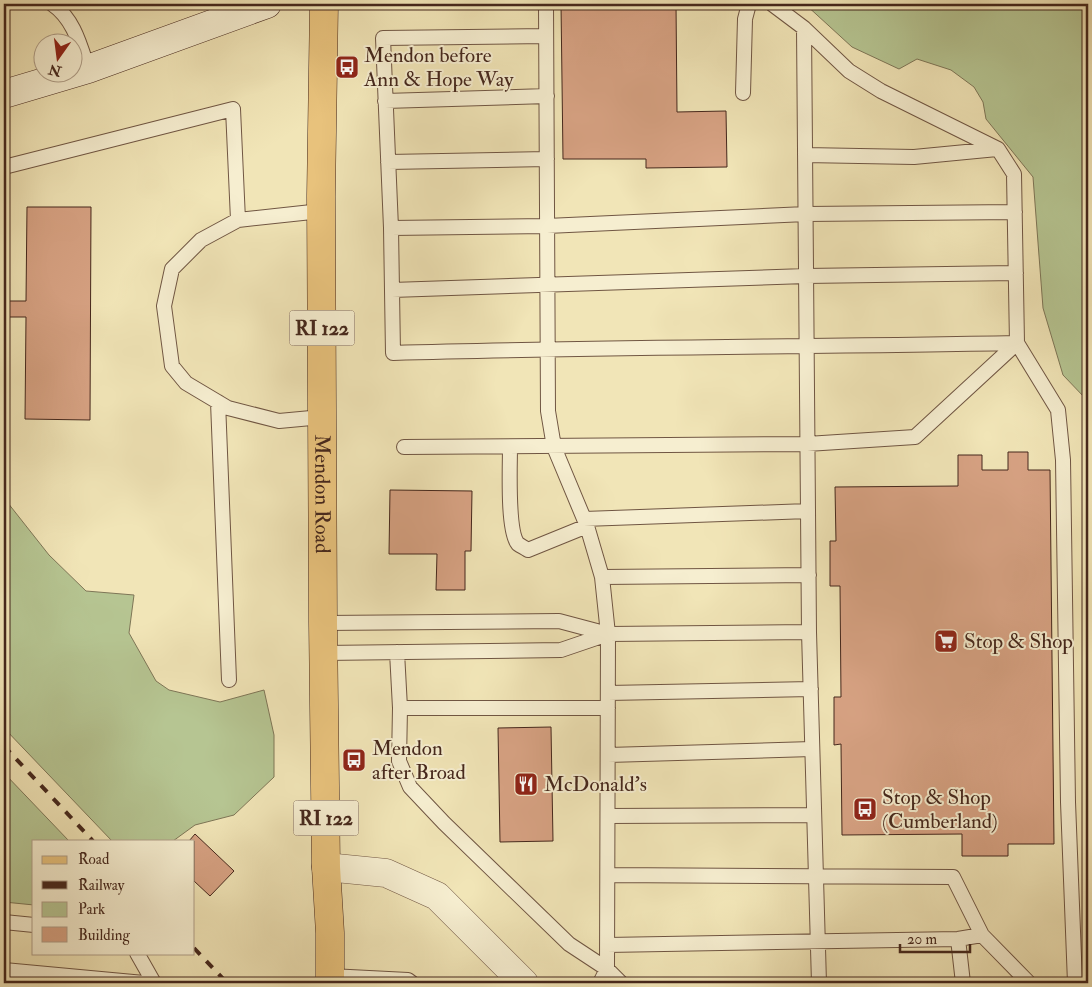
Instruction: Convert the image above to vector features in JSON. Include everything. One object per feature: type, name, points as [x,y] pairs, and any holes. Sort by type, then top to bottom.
[{"type":"main road","points":[[4,94],[88,69],[267,4]]},
{"type":"main road","name":"Mendon Road","points":[[324,4],[321,211],[323,652],[326,867],[330,980]]},
{"type":"main road","points":[[326,867],[386,873],[437,896],[524,983]]},
{"type":"lane","points":[[52,4],[61,10],[72,25],[88,69]]},
{"type":"lane","points":[[546,4],[548,411],[554,447],[586,523],[602,577],[608,634],[607,969],[600,983]]},
{"type":"lane","points":[[743,93],[744,19],[749,4]]},
{"type":"lane","points":[[772,4],[804,28],[849,71],[881,91],[998,149],[1014,174],[1016,343],[1058,410],[1063,460],[1068,792],[1075,983]]},
{"type":"lane","points":[[804,28],[809,632],[819,983]]},
{"type":"lane","points":[[546,36],[383,38],[391,228],[393,353],[548,348],[807,347],[1016,343]]},
{"type":"lane","points":[[385,101],[547,96]]},
{"type":"lane","points":[[4,166],[233,109],[238,220]]},
{"type":"lane","points":[[805,155],[914,157],[998,149]]},
{"type":"lane","points":[[388,162],[547,159]]},
{"type":"lane","points":[[321,211],[238,220],[201,240],[172,269],[164,306],[172,366],[186,383],[228,408],[279,421],[322,418]]},
{"type":"lane","points":[[391,228],[547,226],[806,214],[1015,212]]},
{"type":"lane","points":[[392,290],[806,276],[1016,273]]},
{"type":"lane","points":[[404,447],[808,444],[915,438],[1016,343]]},
{"type":"lane","points":[[218,402],[229,680]]},
{"type":"lane","points":[[510,447],[513,530],[518,543],[528,550],[586,523],[808,511]]},
{"type":"lane","points":[[602,577],[809,575]]},
{"type":"lane","points":[[323,624],[559,621],[608,634],[809,632]]},
{"type":"lane","points":[[323,652],[561,650],[608,634]]},
{"type":"lane","points":[[396,652],[400,708],[399,761],[410,787],[444,823],[569,944],[607,969],[621,983]]},
{"type":"lane","points":[[608,692],[811,690]]},
{"type":"lane","points":[[400,708],[608,708]]},
{"type":"lane","points":[[608,755],[812,749]]},
{"type":"lane","points":[[608,816],[814,815]]},
{"type":"lane","points":[[608,875],[953,877],[982,935],[1029,983]]},
{"type":"lane","points":[[4,922],[32,925]]},
{"type":"lane","points":[[607,945],[958,939],[982,935]]},
{"type":"lane","points":[[958,939],[963,983]]},
{"type":"lane","points":[[138,954],[154,983]]},
{"type":"lane","points":[[4,970],[144,983]]},
{"type":"lane","points":[[330,980],[408,980],[412,983]]},
{"type":"green space","points":[[805,4],[1088,4],[1088,476],[1085,398],[1063,375],[1043,308],[1033,177],[986,119],[983,102],[974,87],[951,70],[917,59],[899,69],[852,47]]},
{"type":"green space","points":[[4,498],[49,555],[86,591],[134,595],[129,633],[156,681],[169,690],[220,702],[264,690],[274,735],[274,777],[234,815],[195,825],[174,840],[111,840],[4,728]]},
{"type":"green space","points":[[4,773],[68,840],[32,840],[32,905],[4,902]]},
{"type":"building","points":[[561,4],[676,4],[677,112],[726,111],[727,167],[646,168],[646,159],[563,159]]},
{"type":"building","points":[[27,207],[91,207],[90,420],[25,419],[26,317],[4,317],[4,301],[26,301]]},
{"type":"building","name":"Stop & Shop","points":[[1008,452],[1028,452],[1028,470],[1050,470],[1054,844],[1008,844],[1008,856],[962,856],[962,834],[842,835],[841,744],[834,745],[834,697],[841,697],[840,586],[830,586],[830,541],[836,541],[835,487],[958,486],[958,455],[982,455],[982,470],[1008,470]]},
{"type":"building","points":[[390,490],[472,491],[471,551],[465,551],[465,590],[436,590],[437,554],[389,554]]},
{"type":"building","name":"McDonald's","points":[[551,727],[553,841],[500,842],[498,728]]},
{"type":"building","points":[[195,834],[234,871],[210,896],[195,882],[195,840],[190,840]]},
{"type":"railway","points":[[4,746],[92,840]]},
{"type":"railway","points":[[195,949],[227,983]]},
{"type":"place","name":"Mendon before Ann & Hope Way","points":[[347,67]]},
{"type":"place","name":"Stop & Shop","points":[[946,641]]},
{"type":"place","name":"Mendon after Broad","points":[[354,760]]},
{"type":"place","name":"McDonald's","points":[[526,784]]},
{"type":"place","name":"Stop & Shop (Cumberland)","points":[[865,809]]}]
